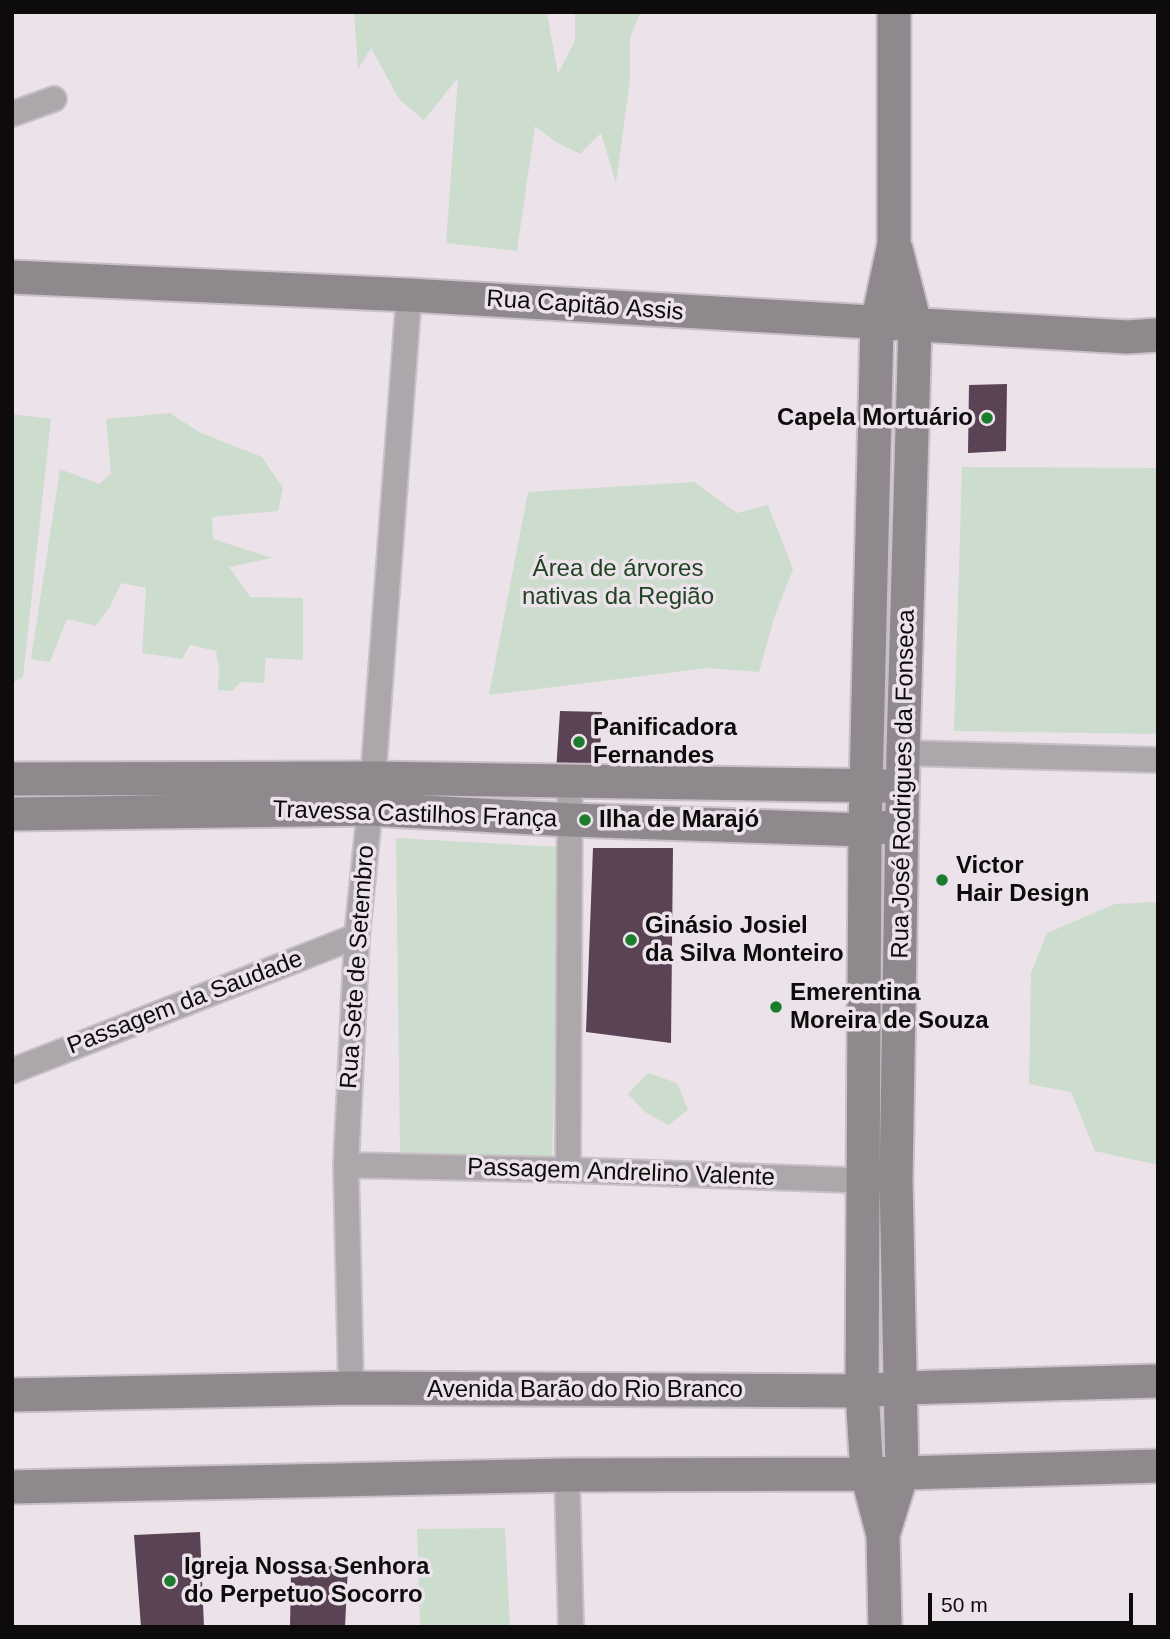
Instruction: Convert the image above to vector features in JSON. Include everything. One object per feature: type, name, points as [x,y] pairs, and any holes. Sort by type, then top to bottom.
[{"type":"street","name":"Rua José Rodrigues da Fonseca","points":[[885,1627],[883,1535],[867,1474],[862,1391],[863,1181],[865,830],[877,324],[894,244],[894,12]]},
{"type":"street","points":[[12,114],[54,99]]},
{"type":"street","name":"Rua José Rodrigues da Fonseca","points":[[883,1535],[902,1473],[896,1180],[902,787],[915,324],[894,244]]},
{"type":"street","name":"Rua Capitão Assis","points":[[12,277],[408,295],[1127,337],[1158,335]]},
{"type":"street","name":"Rua Sete de Setembro","points":[[351,1388],[346,1165],[357,936],[371,793],[408,295]]},
{"type":"street","points":[[872,597],[908,597]]},
{"type":"street","points":[[903,753],[1158,760]]},
{"type":"street","name":"Travessa Castilhos França","points":[[12,779],[371,793],[571,820],[865,830],[902,825]]},
{"type":"street","points":[[568,1170],[570,781]]},
{"type":"street","name":"Travessa Castilhos França","points":[[12,814],[570,781],[868,784],[902,787]]},
{"type":"street","name":"Passagem da Saudade","points":[[12,1071],[357,936]]},
{"type":"street","name":"Passagem Andrelino Valente","points":[[346,1165],[896,1180]]},
{"type":"street","name":"Avenida Barão do Rio Branco","points":[[12,1395],[351,1388],[862,1391],[1158,1381]]},
{"type":"street","points":[[12,1487],[567,1475],[867,1474],[1158,1466]]},
{"type":"street","points":[[567,1475],[571,1627]]},
{"type":"green space","points":[[354,12],[545,12],[558,74],[575,41],[575,12],[641,12],[630,37],[630,80],[616,183],[601,133],[580,154],[556,142],[535,126],[517,251],[446,243],[458,78],[424,120],[399,99],[371,48],[358,69]]},
{"type":"green space","points":[[170,413],[199,432],[262,457],[283,488],[278,511],[212,517],[213,539],[272,558],[229,567],[250,597],[303,598],[303,660],[266,658],[264,683],[241,682],[232,691],[218,690],[216,651],[190,645],[182,659],[142,653],[146,588],[121,583],[110,607],[96,626],[67,619],[50,662],[31,659],[60,469],[99,484],[111,474],[106,419]]},
{"type":"green space","points":[[12,414],[51,419],[23,677],[12,683]]},
{"type":"green space","points":[[962,467],[1158,468],[1158,734],[954,731]]},
{"type":"green space","name":"Área de árvores nativas da Região","points":[[694,482],[737,513],[768,505],[793,569],[774,618],[759,672],[707,668],[489,695],[528,492]]},
{"type":"green space","points":[[396,838],[559,847],[552,1164],[400,1153]]},
{"type":"green space","points":[[1158,902],[1158,1165],[1095,1151],[1071,1092],[1029,1084],[1031,973],[1047,933],[1115,904]]},
{"type":"green space","points":[[648,1073],[677,1083],[688,1110],[668,1125],[645,1112],[628,1094]]},
{"type":"green space","points":[[505,1528],[510,1627],[420,1627],[417,1529]]},
{"type":"building","name":"Capela Mortuário","points":[[1007,384],[1006,451],[968,453],[969,385]]},
{"type":"building","name":"Panificadora Fernandes","points":[[560,711],[602,712],[599,771],[556,772]]},
{"type":"building","name":"Ginásio Josiel da Silva Monteiro","points":[[593,848],[673,848],[671,1043],[586,1032]]},
{"type":"building","name":"Igreja Nossa Senhora do Perpetuo Socorro","points":[[200,1532],[204,1627],[141,1627],[134,1535]]},
{"type":"building","points":[[348,1565],[345,1627],[290,1627],[291,1569]]},
{"type":"place","name":"Capela Mortuário","points":[[987,418]]},
{"type":"place","name":"Panificadora Fernandes","points":[[579,742]]},
{"type":"place","name":"Ilha de Marajó","points":[[585,820]]},
{"type":"place","name":"Victor Hair Design","points":[[942,880]]},
{"type":"place","name":"Ginásio Josiel da Silva Monteiro","points":[[631,940]]},
{"type":"place","name":"Emerentina Moreira de Souza","points":[[776,1007]]},
{"type":"place","name":"Igreja Nossa Senhora do Perpetuo Socorro","points":[[170,1581]]}]
